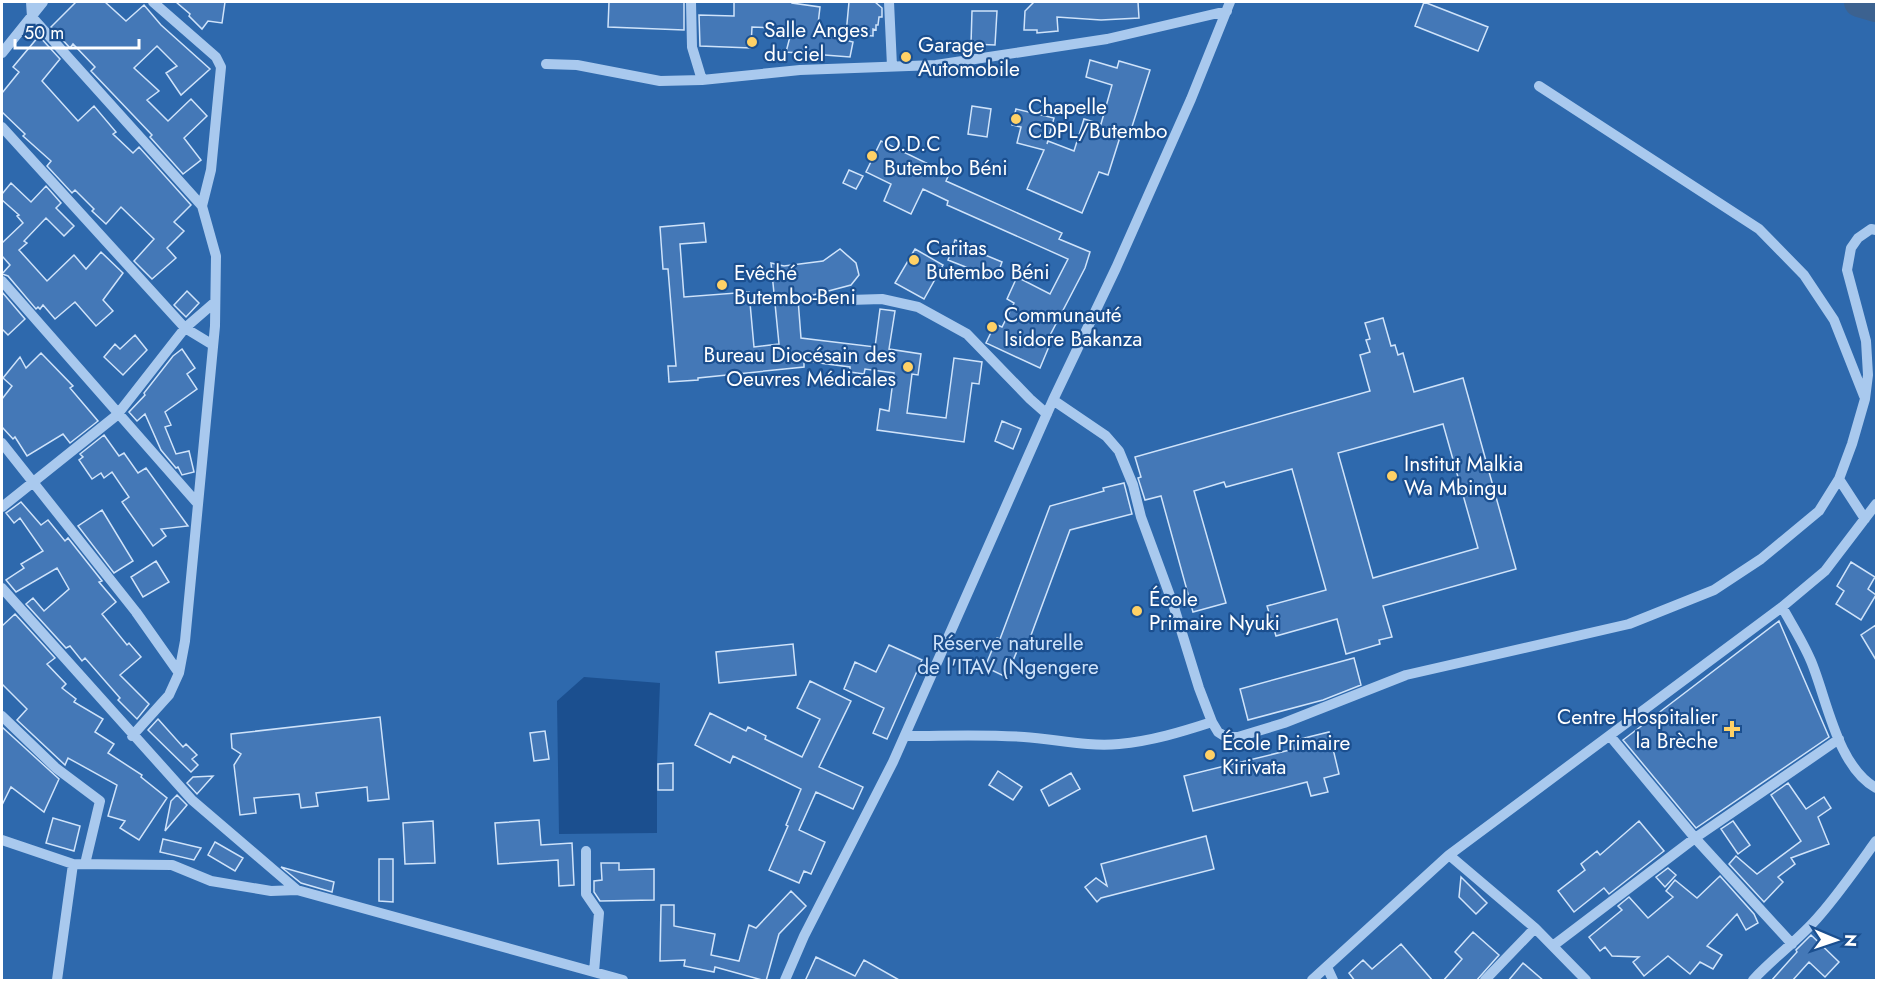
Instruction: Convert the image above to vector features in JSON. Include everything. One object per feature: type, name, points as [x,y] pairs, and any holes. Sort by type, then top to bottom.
[{"type":"street","points":[[31,2],[32,17],[202,206],[216,256],[213,345],[185,641],[179,673],[169,695],[132,736]]},
{"type":"street","points":[[2,53],[43,2]]},
{"type":"street","points":[[153,2],[216,57],[221,67],[212,170],[202,206]]},
{"type":"street","points":[[691,2],[692,47],[702,80]]},
{"type":"street","points":[[890,2],[892,66]]},
{"type":"street","points":[[546,64],[584,66],[660,81],[702,80],[800,70],[936,65],[1066,46],[1168,26],[1228,6]]},
{"type":"street","points":[[785,981],[804,936],[905,736],[1053,400],[1191,99],[1228,6]]},
{"type":"street","points":[[1539,86],[1759,230],[1804,275],[1834,320],[1865,399]]},
{"type":"street","points":[[2,127],[185,328],[213,345]]},
{"type":"street","points":[[1053,400],[1106,436],[1119,451],[1133,485],[1141,517],[1173,604],[1198,688],[1212,722],[1218,732],[1226,737],[1238,737],[1284,723],[1406,675],[1629,624],[1714,590],[1761,559],[1819,510],[1839,479],[1865,399],[1868,375],[1866,341],[1847,270],[1851,248],[1870,229],[1876,230]]},
{"type":"street","points":[[2,281],[117,415],[198,504]]},
{"type":"street","points":[[849,300],[882,299],[918,308],[967,334],[1047,414]]},
{"type":"street","points":[[2,507],[117,415],[185,328],[215,302]]},
{"type":"street","points":[[2,443],[136,612],[179,673]]},
{"type":"street","points":[[1839,479],[1865,519]]},
{"type":"street","points":[[1312,981],[1449,855],[1782,608],[1825,571],[1876,504]]},
{"type":"street","points":[[2,588],[132,736],[192,800],[297,890]]},
{"type":"street","points":[[1782,608],[1811,662],[1839,740],[1856,769],[1867,783],[1876,788]]},
{"type":"street","points":[[2,716],[56,768],[100,801],[85,864]]},
{"type":"street","points":[[905,736],[985,734],[1117,745],[1151,740],[1212,722]]},
{"type":"street","points":[[1610,736],[1695,838],[1791,944]]},
{"type":"street","points":[[1554,945],[1695,838],[1839,740]]},
{"type":"street","points":[[2,840],[73,864],[172,865],[211,881],[271,891],[297,890],[623,981]]},
{"type":"street","points":[[1754,981],[1775,957],[1820,916],[1876,841]]},
{"type":"street","points":[[586,851],[586,894],[599,914],[594,972]]},
{"type":"street","points":[[1449,855],[1554,945],[1586,981]]},
{"type":"street","points":[[57,981],[73,864]]},
{"type":"street","points":[[1485,981],[1535,928]]},
{"type":"street","points":[[1327,967],[1334,981]]},
{"type":"green space","name":"Réserve naturelle de l'ITAV (Ngengere","points":[[2,2],[1876,2],[1876,980],[2,980]],"holes":[[[584,677],[660,683],[657,833],[559,834],[557,701]]]},
{"type":"building","points":[[76,2],[105,2],[126,21],[144,5],[161,25],[210,69],[181,95],[166,73],[177,66],[157,46],[134,68],[159,91],[147,100],[168,121],[191,99],[207,116],[184,138],[201,160],[183,174],[150,137],[152,135],[91,71],[95,67],[73,44],[70,48],[51,27]]},
{"type":"building","points":[[176,2],[225,2],[222,23],[208,21],[202,29]]},
{"type":"building","points":[[609,2],[684,2],[684,30],[608,27]]},
{"type":"building","points":[[734,2],[792,2],[820,7],[817,33],[853,42],[850,57],[786,52],[792,29],[752,27],[751,48],[700,46],[699,15],[734,16]]},
{"type":"building","points":[[849,2],[875,2],[882,8],[882,17],[879,17],[876,30],[873,29],[873,36],[846,34]]},
{"type":"building","points":[[1034,2],[1138,2],[1139,18],[1101,20],[1057,17],[1058,31],[1037,33],[1037,30],[1024,30],[1025,11]]},
{"type":"building","points":[[1424,2],[1488,27],[1478,51],[1415,26]]},
{"type":"building","points":[[972,11],[997,11],[995,45],[971,44]]},
{"type":"building","points":[[39,36],[60,59],[42,81],[78,121],[94,106],[116,132],[113,134],[133,153],[139,147],[191,205],[174,222],[184,231],[167,248],[176,258],[152,279],[134,261],[154,239],[121,207],[106,224],[75,190],[72,193],[47,166],[51,161],[23,136],[25,134],[2,112],[2,93],[19,72],[13,67]]},
{"type":"building","points":[[1090,60],[1117,68],[1119,61],[1150,70],[1129,136],[1121,134],[1108,175],[1099,172],[1082,213],[1027,189],[1044,150],[1017,143],[1021,127],[1012,125],[1016,109],[1054,118],[1047,144],[1048,141],[1074,151],[1084,119],[1101,124],[1112,85],[1086,77]]},
{"type":"building","points":[[972,106],[991,109],[987,137],[968,134]]},
{"type":"building","points":[[881,141],[949,174],[946,181],[1062,233],[1059,239],[1090,252],[1085,268],[1046,343],[1050,344],[1040,368],[986,343],[995,324],[1002,327],[1014,303],[1007,299],[1017,277],[1050,294],[1068,259],[947,205],[948,201],[923,189],[911,214],[884,201],[891,184],[866,172]]},
{"type":"building","points":[[849,170],[863,176],[856,189],[843,183]]},
{"type":"building","points":[[11,183],[31,202],[46,186],[61,203],[56,208],[74,226],[64,236],[46,218],[24,241],[27,243],[19,250],[47,281],[74,255],[86,269],[101,252],[123,273],[103,300],[113,311],[96,326],[75,302],[55,319],[43,305],[40,309],[38,307],[36,309],[8,276],[2,274],[10,265],[2,256],[2,243],[23,223],[17,216],[19,215],[2,200],[2,194]]},
{"type":"building","points":[[704,223],[706,242],[680,244],[684,297],[749,292],[754,347],[779,344],[771,263],[784,266],[823,261],[840,249],[856,263],[859,275],[851,285],[798,299],[801,338],[875,347],[880,309],[895,311],[889,349],[921,354],[918,375],[912,374],[907,413],[946,418],[954,358],[982,362],[979,384],[972,383],[964,442],[877,430],[880,409],[889,411],[894,373],[865,369],[864,374],[850,372],[850,367],[804,361],[804,367],[669,382],[668,366],[676,366],[668,269],[663,269],[660,227]]},
{"type":"building","points":[[955,240],[1002,262],[996,279],[948,260]]},
{"type":"building","points":[[915,249],[943,265],[924,299],[895,283]]},
{"type":"building","points":[[187,291],[199,303],[186,317],[174,305]]},
{"type":"building","points":[[2,292],[25,319],[8,335],[2,329]]},
{"type":"building","points":[[1383,318],[1391,346],[1395,345],[1398,355],[1403,353],[1414,392],[1463,378],[1516,569],[1383,606],[1392,637],[1379,640],[1380,644],[1346,654],[1337,619],[1276,636],[1267,606],[1326,590],[1292,469],[1226,487],[1224,482],[1194,491],[1226,603],[1193,612],[1161,496],[1145,500],[1138,478],[1141,477],[1135,457],[1370,391],[1360,355],[1370,352],[1366,340],[1370,339],[1365,323]],"holes":[[[1443,424],[1478,548],[1373,578],[1338,453]]]},
{"type":"building","points":[[135,335],[147,350],[123,375],[104,357],[115,344],[120,349]]},
{"type":"building","points":[[182,349],[195,368],[187,374],[197,389],[165,412],[171,425],[165,427],[176,454],[189,451],[194,472],[182,475],[178,467],[176,468],[161,450],[145,414],[137,421],[129,412],[145,395],[144,393],[173,356]]},
{"type":"building","points":[[41,353],[73,386],[70,388],[98,421],[70,443],[63,434],[27,456],[15,437],[13,439],[2,427],[2,399],[12,386],[3,378],[20,357],[26,368]]},
{"type":"building","points":[[1002,421],[1021,429],[1013,449],[995,441]]},
{"type":"building","points":[[104,435],[119,456],[124,453],[138,473],[146,468],[188,526],[161,529],[166,536],[153,546],[122,502],[129,497],[112,472],[104,478],[101,473],[92,479],[79,460],[83,457],[80,454]]},
{"type":"building","points":[[1124,483],[1132,514],[1070,530],[1027,646],[1020,644],[1006,677],[985,667],[997,638],[1000,639],[1050,506]]},
{"type":"building","points":[[21,502],[41,525],[48,520],[65,541],[68,538],[116,602],[102,614],[127,645],[129,643],[141,657],[120,675],[149,704],[137,719],[118,700],[120,698],[85,658],[82,661],[70,646],[66,648],[26,604],[33,598],[44,611],[69,589],[57,568],[16,592],[6,580],[24,568],[21,564],[43,551],[20,518],[14,523],[6,513]]},
{"type":"building","points":[[102,510],[133,561],[114,573],[78,526]]},
{"type":"building","points":[[156,561],[169,582],[143,597],[131,577]]},
{"type":"building","points":[[1851,562],[1875,577],[1868,589],[1876,595],[1861,620],[1836,604],[1844,591],[1837,586]]},
{"type":"building","points":[[15,614],[55,658],[47,664],[66,684],[62,688],[76,699],[74,702],[103,719],[95,732],[114,744],[108,753],[142,775],[141,777],[167,798],[139,840],[120,828],[125,821],[108,816],[117,785],[68,758],[65,765],[17,720],[27,709],[2,684],[2,626]]},
{"type":"building","name":"Centre Hospitalier la Brèche","points":[[1779,621],[1829,737],[1696,828],[1623,740]]},
{"type":"building","points":[[1876,625],[1876,660],[1861,635]]},
{"type":"building","points":[[793,644],[796,675],[719,683],[716,652]]},
{"type":"building","points":[[889,645],[922,660],[887,739],[873,733],[884,708],[844,689],[855,662],[876,672]]},
{"type":"building","points":[[1354,658],[1361,685],[1323,700],[1248,720],[1240,689]]},
{"type":"building","points":[[810,681],[851,701],[819,767],[863,787],[853,809],[816,792],[799,830],[825,842],[811,874],[804,871],[799,883],[769,870],[801,789],[733,756],[730,763],[695,745],[710,713],[746,731],[748,727],[766,736],[765,739],[802,757],[820,719],[797,708]]},
{"type":"building","points":[[380,717],[389,799],[368,801],[367,787],[316,793],[318,806],[301,808],[299,794],[254,798],[256,813],[240,815],[234,765],[241,754],[232,748],[231,734]]},
{"type":"building","points":[[158,719],[183,747],[186,744],[197,755],[192,759],[198,765],[191,772],[148,730]]},
{"type":"building","points":[[2,727],[59,779],[44,812],[11,787],[2,805]]},
{"type":"building","points":[[545,731],[549,759],[534,761],[530,733]]},
{"type":"building","points":[[1329,732],[1339,774],[1324,778],[1328,792],[1311,796],[1307,782],[1193,811],[1184,776],[1294,749],[1292,741]]},
{"type":"building","points":[[673,763],[673,790],[658,790],[658,764]]},
{"type":"building","points":[[998,771],[1022,787],[1013,800],[989,785]]},
{"type":"building","points":[[1071,773],[1080,789],[1049,806],[1041,790]]},
{"type":"building","points":[[213,776],[197,794],[187,783],[193,777]]},
{"type":"building","points":[[1788,783],[1806,809],[1824,797],[1831,808],[1818,817],[1829,844],[1791,858],[1795,864],[1778,877],[1783,882],[1764,902],[1729,864],[1736,856],[1757,874],[1801,841],[1771,795]]},
{"type":"building","points":[[177,795],[187,805],[165,831],[171,801]]},
{"type":"building","points":[[53,818],[80,826],[74,851],[46,843]]},
{"type":"building","points":[[539,820],[541,845],[572,843],[574,885],[559,886],[558,860],[498,864],[495,823]]},
{"type":"building","points":[[433,821],[435,863],[405,864],[403,823]]},
{"type":"building","points":[[1639,821],[1664,851],[1609,894],[1604,888],[1574,912],[1558,891],[1585,870],[1581,864],[1597,851],[1600,855]]},
{"type":"building","points":[[1733,821],[1750,845],[1738,854],[1721,829]]},
{"type":"building","points":[[1206,836],[1214,869],[1101,898],[1097,902],[1085,887],[1096,878],[1107,886],[1101,864]]},
{"type":"building","points":[[163,839],[201,848],[194,860],[160,852]]},
{"type":"building","points":[[215,842],[243,858],[235,871],[208,855]]},
{"type":"building","points":[[379,859],[393,859],[393,902],[379,901]]},
{"type":"building","points":[[601,863],[619,863],[619,870],[654,869],[654,900],[600,901],[594,892],[594,881],[602,880]]},
{"type":"building","points":[[281,867],[334,882],[332,892],[301,883]]},
{"type":"building","points":[[1668,868],[1676,875],[1665,887],[1656,877]]},
{"type":"building","points":[[1720,876],[1754,914],[1758,923],[1746,930],[1737,914],[1707,946],[1722,955],[1713,969],[1700,962],[1690,974],[1668,956],[1644,976],[1633,962],[1639,957],[1612,956],[1605,947],[1600,951],[1589,937],[1622,910],[1618,906],[1629,897],[1648,918],[1673,897],[1666,891],[1675,880],[1697,898]]},
{"type":"building","points":[[1461,877],[1487,903],[1476,914],[1459,897]]},
{"type":"building","points":[[791,891],[806,906],[779,934],[766,981],[715,967],[714,972],[684,966],[685,960],[660,961],[661,905],[674,905],[674,926],[715,934],[711,955],[739,961],[749,925],[756,928]]},
{"type":"building","points":[[1473,932],[1499,955],[1476,981],[1443,981],[1462,959],[1455,952]]},
{"type":"building","points":[[1811,935],[1839,962],[1825,977],[1809,962],[1792,981],[1771,981],[1797,952],[1796,950]]},
{"type":"building","points":[[1401,944],[1433,981],[1355,981],[1349,973],[1363,960],[1372,969]]},
{"type":"building","points":[[816,957],[855,976],[864,960],[901,981],[805,981]]},
{"type":"building","points":[[1523,963],[1544,981],[1508,981]]},
{"type":"waterway","points":[[1859,2],[1876,7]]},
{"type":"place","name":"Salle Anges du ciel","points":[[752,42]]},
{"type":"place","name":"Garage Automobile","points":[[906,57]]},
{"type":"place","name":"Chapelle CDPL/Butembo","points":[[1016,119]]},
{"type":"place","name":"O.D.C Butembo Béni","points":[[872,156]]},
{"type":"place","name":"Caritas Butembo Béni","points":[[914,260]]},
{"type":"place","name":"Evêché Butembo-Beni","points":[[722,285]]},
{"type":"place","name":"Communauté Isidore Bakanza","points":[[992,327]]},
{"type":"place","name":"Bureau Diocésain des Oeuvres Médicales","points":[[908,367]]},
{"type":"place","name":"Institut Malkia Wa Mbingu","points":[[1392,476]]},
{"type":"place","name":"École Primaire Nyuki","points":[[1137,611]]},
{"type":"place","name":"Centre Hospitalier la Brèche","points":[[1732,729]]},
{"type":"place","name":"École Primaire Kirivata","points":[[1210,755]]}]
